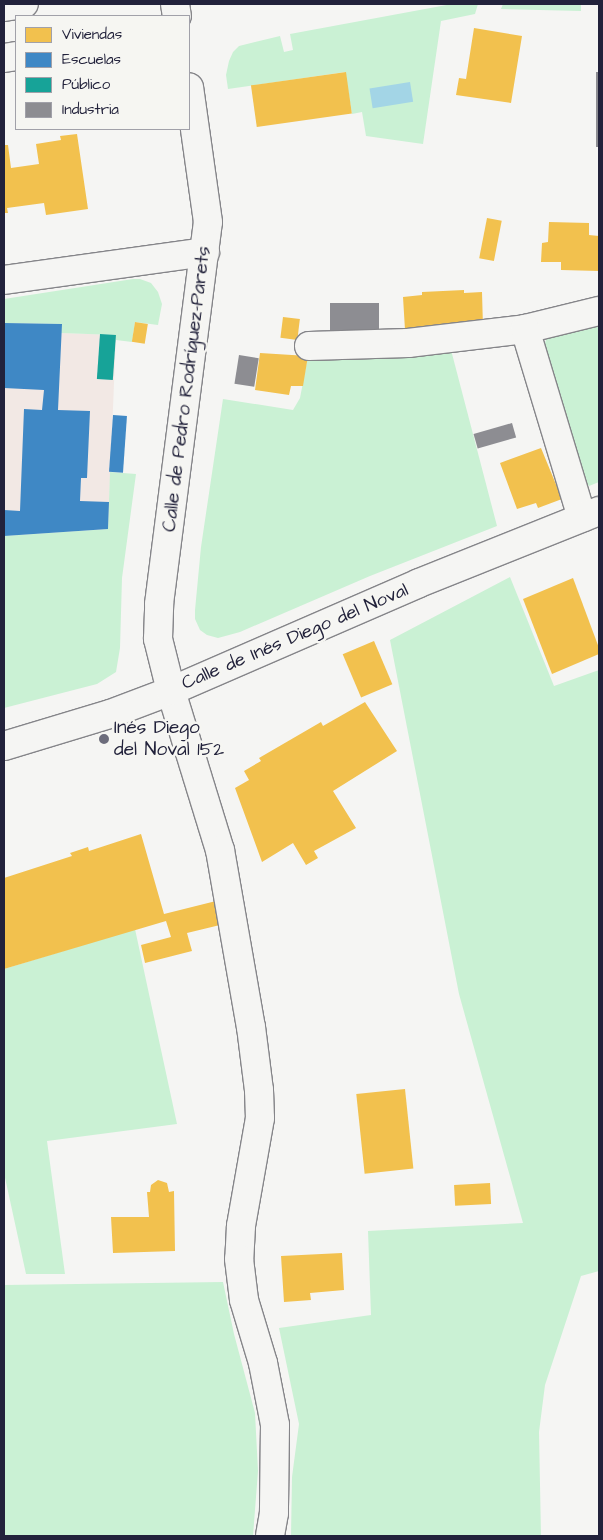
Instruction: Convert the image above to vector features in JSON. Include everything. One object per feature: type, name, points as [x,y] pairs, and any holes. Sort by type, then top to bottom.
[{"type":"street","points":[[4,7],[24,4]]},
{"type":"street","name":"Calle de Pedro Rodríguez-Parets","points":[[190,94],[207,214],[205,252],[159,604],[158,639],[170,691],[220,850],[250,1017],[259,1090],[260,1118],[241,1226],[239,1258],[244,1300],[263,1363],[274,1425],[274,1514],[270,1536]]},
{"type":"street","points":[[4,280],[205,252]]},
{"type":"street","points":[[309,346],[408,343],[524,329],[599,311]]},
{"type":"street","name":"Calle de Inés Diego del Noval","points":[[4,746],[110,714],[170,691],[419,583],[591,514],[524,329]]},
{"type":"shaded area","points":[[4,323],[62,324],[62,333],[116,335],[108,529],[4,536]]},
{"type":"green space","points":[[452,4],[478,4],[475,14],[441,21],[423,144],[366,136],[362,112],[352,114],[345,72],[228,89],[226,75],[229,61],[233,52],[239,46],[280,36],[284,52],[293,50],[290,34]]},
{"type":"green space","points":[[503,4],[581,4],[581,11],[501,9]]},
{"type":"green space","points":[[140,279],[151,283],[158,292],[162,304],[158,325],[135,322],[132,342],[116,340],[115,335],[61,333],[62,324],[4,323],[4,299]]},
{"type":"green space","points":[[599,317],[599,482],[589,486],[585,482],[543,348],[548,335]]},
{"type":"green space","points":[[450,346],[497,526],[370,576],[240,632],[218,638],[207,635],[200,630],[195,619],[195,610],[201,547],[223,399],[293,410],[300,398],[308,356]]},
{"type":"green space","points":[[110,472],[136,474],[122,578],[120,648],[116,672],[97,684],[4,708],[4,536],[108,529]]},
{"type":"green space","points":[[510,577],[554,686],[599,670],[599,1271],[581,1276],[545,1385],[539,1432],[541,1536],[291,1536],[292,1477],[299,1424],[279,1328],[371,1315],[368,1231],[523,1223],[459,994],[390,640]]},
{"type":"green space","points":[[135,929],[177,1124],[47,1141],[65,1274],[26,1274],[4,1173],[4,969]]},
{"type":"green space","points":[[223,1282],[234,1334],[255,1413],[258,1471],[253,1536],[4,1536],[4,1285]]},
{"type":"water","points":[[410,82],[413,102],[373,108],[370,88]]},
{"type":"building: Viviendas","points":[[474,28],[522,36],[511,103],[456,95],[459,78],[466,79]]},
{"type":"building: Viviendas","points":[[346,72],[352,114],[257,127],[251,85]]},
{"type":"building: Viviendas","points":[[77,134],[88,209],[46,215],[44,203],[7,208],[8,213],[4,213],[4,145],[8,145],[11,168],[39,164],[36,144],[61,140],[60,136]]},
{"type":"building: Viviendas","points":[[487,218],[502,221],[494,261],[479,258]]},
{"type":"building: Viviendas","points":[[549,222],[589,223],[589,235],[599,236],[599,271],[561,270],[561,262],[541,262],[542,243],[548,242]]},
{"type":"building: Viviendas","points":[[464,290],[464,293],[482,292],[483,327],[405,330],[403,297],[422,295],[422,292]]},
{"type":"building: Viviendas","points":[[283,317],[300,319],[297,340],[280,338]]},
{"type":"building: Viviendas","points":[[135,322],[148,324],[145,344],[132,342]]},
{"type":"building: Viviendas","points":[[260,353],[308,356],[303,386],[291,386],[289,395],[255,390]]},
{"type":"building: Viviendas","points":[[541,448],[562,499],[538,508],[536,503],[517,509],[500,463]]},
{"type":"building: Viviendas","points":[[573,578],[599,648],[599,654],[552,674],[523,599]]},
{"type":"building: Viviendas","points":[[374,641],[392,684],[361,698],[343,654]]},
{"type":"building: Viviendas","points":[[365,702],[397,751],[333,791],[356,828],[314,851],[318,858],[306,865],[293,843],[262,862],[235,788],[249,780],[244,771],[261,761],[259,758],[321,722],[323,726]]},
{"type":"building: Viviendas","points":[[141,834],[164,914],[216,901],[220,925],[187,933],[192,951],[145,963],[141,945],[171,937],[166,921],[4,969],[4,878],[72,856],[70,853],[88,847],[89,851]]},
{"type":"building: Viviendas","points":[[405,1089],[413,1169],[365,1174],[356,1094]]},
{"type":"building: Viviendas","points":[[158,1180],[167,1183],[169,1192],[174,1191],[175,1251],[113,1253],[111,1217],[149,1217],[147,1192],[150,1192],[151,1185]]},
{"type":"building: Viviendas","points":[[490,1183],[491,1204],[455,1206],[454,1185]]},
{"type":"building: Viviendas","points":[[342,1253],[344,1290],[310,1293],[311,1300],[284,1302],[281,1256]]},
{"type":"building: Escuelas","points":[[4,323],[62,324],[58,410],[90,411],[87,478],[81,478],[80,501],[109,502],[108,529],[4,536],[4,510],[20,511],[24,409],[42,410],[44,390],[4,388]]},
{"type":"building: Escuelas","points":[[113,415],[127,416],[123,473],[109,472]]},
{"type":"building: Público","points":[[100,334],[116,335],[113,380],[97,379]]},
{"type":"building: Industria","points":[[596,72],[599,72],[599,147],[596,147]]},
{"type":"building: Industria","points":[[330,303],[379,303],[379,336],[330,336]]},
{"type":"building: Industria","points":[[239,355],[259,358],[254,387],[234,384]]},
{"type":"building: Industria","points":[[512,423],[516,437],[478,448],[474,434]]},
{"type":"place","name":"Inés Diego del Noval 152","points":[[104,739]]}]
